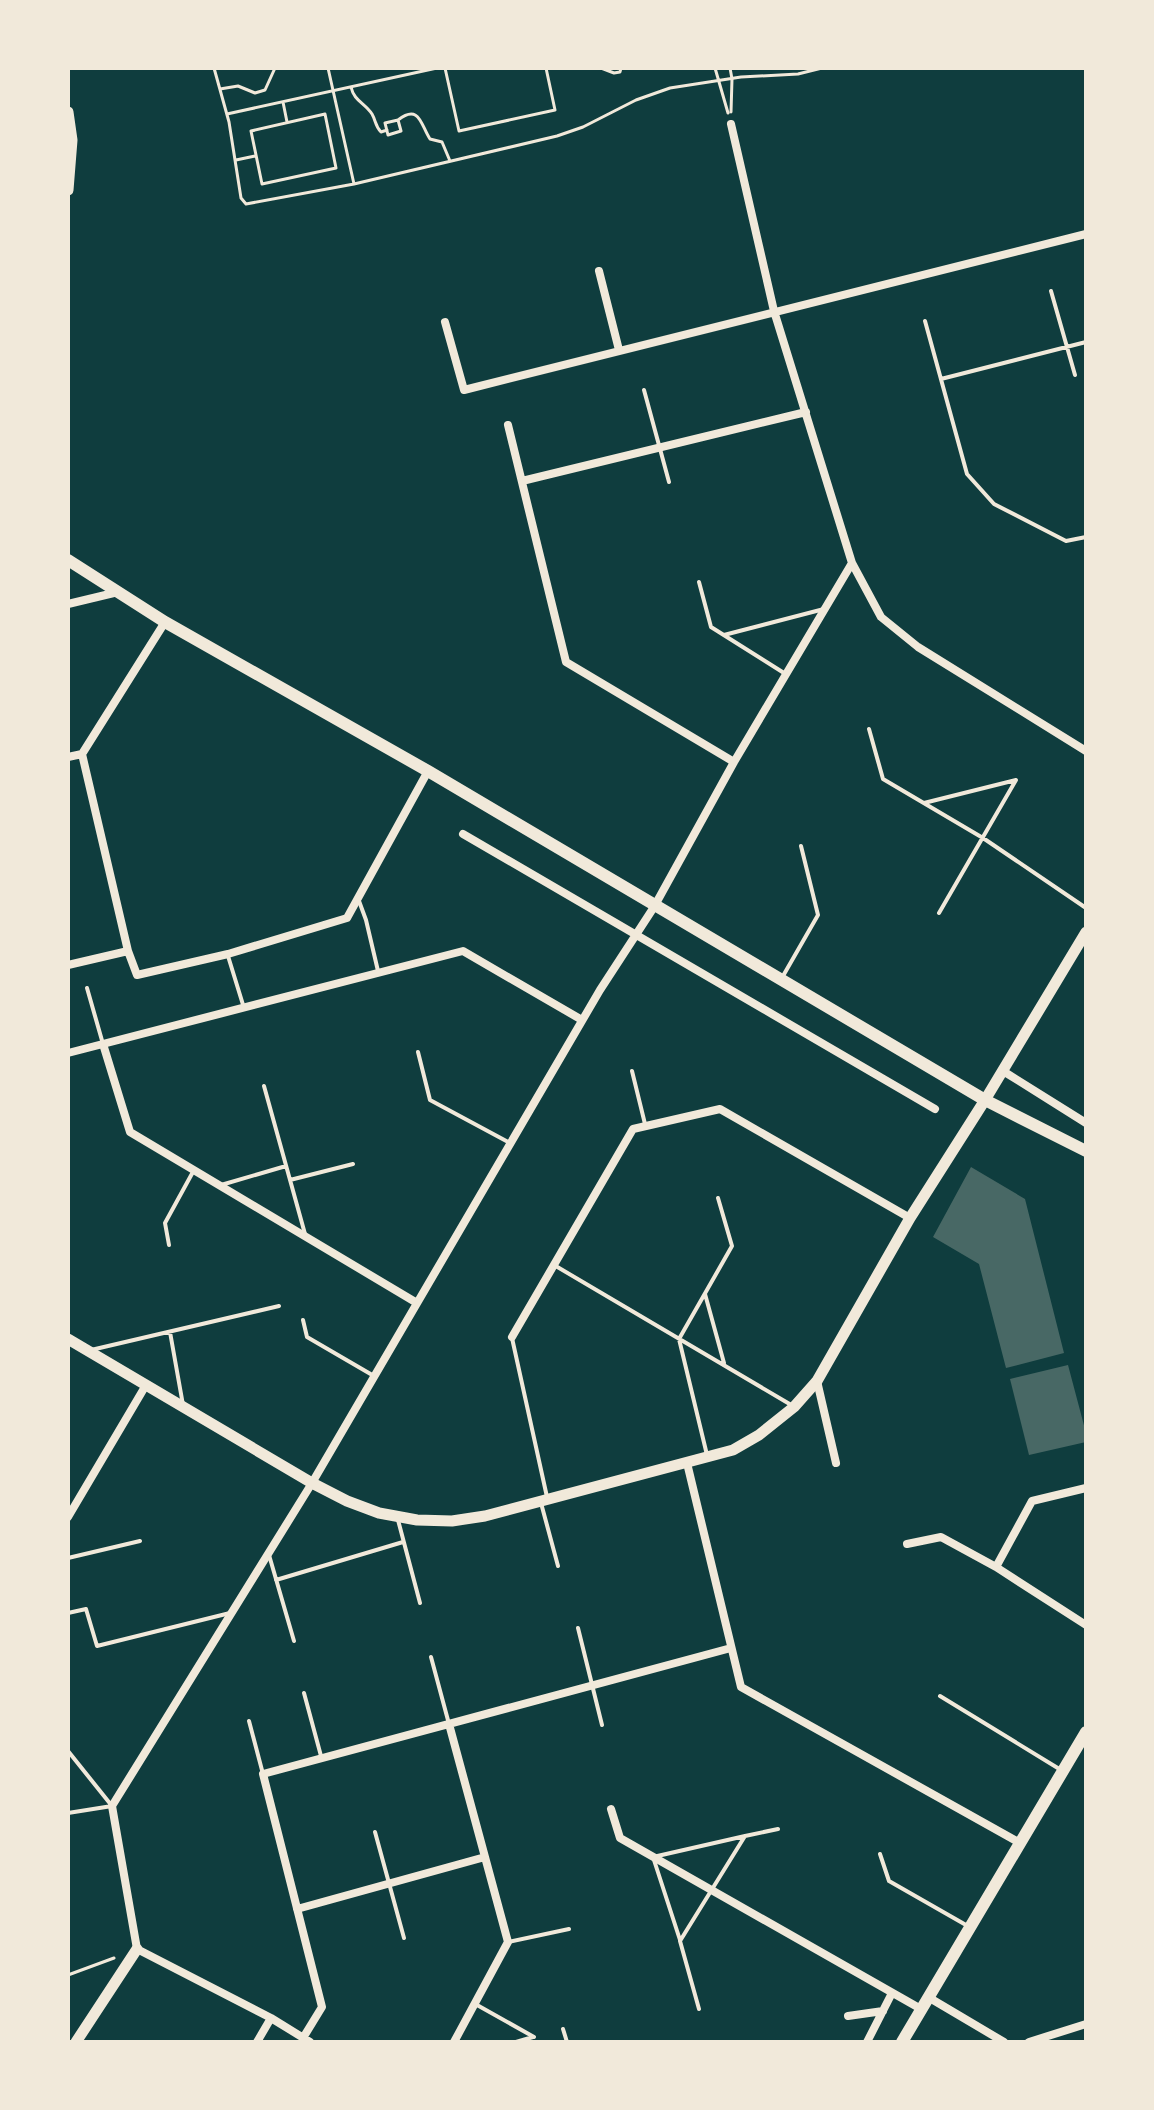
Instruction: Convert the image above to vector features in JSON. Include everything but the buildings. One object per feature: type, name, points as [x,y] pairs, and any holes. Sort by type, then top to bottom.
[{"type":"main road","points":[[68,560],[165,622],[428,771],[985,1100],[1086,1151]]},
{"type":"main road","points":[[902,2042],[1086,1732]]},
{"type":"street","points":[[68,112],[72,140],[68,190]]},
{"type":"street","points":[[731,124],[774,311],[852,563],[881,617],[906,637],[1086,751]]},
{"type":"street","points":[[445,322],[464,390],[1086,234]]},
{"type":"street","points":[[599,271],[619,350]]},
{"type":"street","points":[[522,481],[806,412]]},
{"type":"street","points":[[508,425],[566,662],[734,762]]},
{"type":"street","points":[[76,2042],[137,1949],[112,1806],[312,1483],[582,1020],[654,907],[734,762],[852,563]]},
{"type":"street","points":[[68,604],[118,592]]},
{"type":"street","points":[[165,622],[82,754],[128,951],[137,975],[228,954],[347,918],[428,771]]},
{"type":"street","points":[[68,757],[82,754]]},
{"type":"street","points":[[463,834],[935,1109]]},
{"type":"street","points":[[68,1339],[312,1483],[379,1513],[452,1521],[485,1516],[733,1450],[759,1435],[794,1407],[817,1381],[910,1218],[1086,932]]},
{"type":"street","points":[[68,965],[128,951]]},
{"type":"street","points":[[68,1053],[463,951],[582,1020]]},
{"type":"street","points":[[103,1044],[130,1132],[417,1303]]},
{"type":"street","points":[[1003,1071],[1086,1123]]},
{"type":"street","points":[[512,1337],[633,1129],[720,1109],[910,1218]]},
{"type":"street","points":[[817,1381],[836,1463]]},
{"type":"street","points":[[69,1513],[146,1385]]},
{"type":"street","points":[[687,1463],[741,1687],[1020,1843]]},
{"type":"street","points":[[996,1567],[1032,1501],[1086,1488]]},
{"type":"street","points":[[907,1544],[941,1537],[996,1567],[1086,1625]]},
{"type":"street","points":[[137,1949],[271,2018],[306,2040],[322,2007],[263,1774],[731,1648]]},
{"type":"street","points":[[449,1724],[508,1942],[454,2042]]},
{"type":"street","points":[[611,1809],[620,1838],[921,2009]]},
{"type":"street","points":[[297,1909],[485,1857]]},
{"type":"street","points":[[867,2042],[892,1993]]},
{"type":"street","points":[[928,1997],[1004,2042]]},
{"type":"street","points":[[848,2016],[883,2011]]},
{"type":"street","points":[[257,2042],[271,2018]]},
{"type":"street","points":[[1029,2042],[1086,2024]]},
{"type":"lane","points":[[1051,291],[1075,375]]},
{"type":"lane","points":[[925,321],[967,474],[994,504],[1066,541],[1086,537]]},
{"type":"lane","points":[[940,379],[1086,342]]},
{"type":"lane","points":[[644,390],[669,482]]},
{"type":"lane","points":[[699,582],[711,627],[786,675]]},
{"type":"lane","points":[[724,635],[826,608]]},
{"type":"lane","points":[[869,729],[883,779],[983,838],[1086,908]]},
{"type":"lane","points":[[924,803],[1016,780],[939,913]]},
{"type":"lane","points":[[781,979],[818,915],[801,846]]},
{"type":"lane","points":[[358,898],[378,971]]},
{"type":"lane","points":[[228,954],[244,1008]]},
{"type":"lane","points":[[87,988],[103,1044]]},
{"type":"lane","points":[[418,1052],[430,1100],[510,1143]]},
{"type":"lane","points":[[632,1071],[646,1126]]},
{"type":"lane","points":[[264,1086],[305,1237]]},
{"type":"lane","points":[[290,1180],[353,1164]]},
{"type":"lane","points":[[221,1185],[286,1166]]},
{"type":"lane","points":[[169,1245],[165,1223],[194,1170]]},
{"type":"lane","points":[[708,1457],[679,1339],[732,1246],[718,1198]]},
{"type":"lane","points":[[554,1265],[794,1407]]},
{"type":"lane","points":[[704,1294],[724,1365]]},
{"type":"lane","points":[[88,1351],[279,1306]]},
{"type":"lane","points":[[303,1320],[307,1337],[374,1376]]},
{"type":"lane","points":[[170,1332],[184,1408]]},
{"type":"lane","points":[[512,1337],[558,1566]]},
{"type":"lane","points":[[397,1516],[420,1603]]},
{"type":"lane","points":[[68,1558],[140,1541]]},
{"type":"lane","points":[[276,1580],[403,1542]]},
{"type":"lane","points":[[268,1553],[294,1641]]},
{"type":"lane","points":[[68,1613],[86,1609],[97,1646],[232,1613]]},
{"type":"lane","points":[[578,1628],[602,1725]]},
{"type":"lane","points":[[431,1657],[449,1724]]},
{"type":"lane","points":[[304,1693],[322,1758]]},
{"type":"lane","points":[[940,1696],[1063,1771]]},
{"type":"lane","points":[[249,1721],[263,1774]]},
{"type":"lane","points":[[68,1751],[112,1806],[68,1813]]},
{"type":"lane","points":[[699,2009],[653,1857],[778,1829]]},
{"type":"lane","points":[[375,1832],[404,1938]]},
{"type":"lane","points":[[680,1941],[745,1836]]},
{"type":"lane","points":[[880,1854],[889,1881],[970,1927]]},
{"type":"lane","points":[[508,1942],[569,1929]]},
{"type":"lane","points":[[475,2004],[534,2037],[516,2042]]},
{"type":"lane","points":[[563,2029],[567,2042]]},
{"type":"path","points":[[214,68],[227,114],[241,198],[246,204],[354,184],[557,136],[670,88],[698,82],[789,75],[822,68]]},
{"type":"path","points":[[220,89],[238,86],[259,92],[265,90],[275,68]]},
{"type":"path","points":[[328,68],[354,184]]},
{"type":"path","points":[[227,114],[437,68]]},
{"type":"path","points":[[445,68],[459,131],[555,110],[546,68]]},
{"type":"path","points":[[601,68],[614,73],[620,72],[621,68]]},
{"type":"path","points":[[715,68],[731,124]]},
{"type":"path","points":[[730,68],[731,124]]},
{"type":"path","points":[[351,87],[355,99],[372,114],[377,129],[381,132],[387,130]]},
{"type":"path","points":[[283,102],[287,123]]},
{"type":"path","points":[[325,114],[336,168],[262,184],[251,131],[287,123],[325,114]]},
{"type":"path","points":[[398,120],[401,131],[388,135],[385,123],[398,120],[405,114],[415,115],[421,120],[430,139],[442,142],[450,161]]},
{"type":"path","points":[[235,160],[255,156]]},
{"type":"path","points":[[68,1975],[137,1949]]}]
